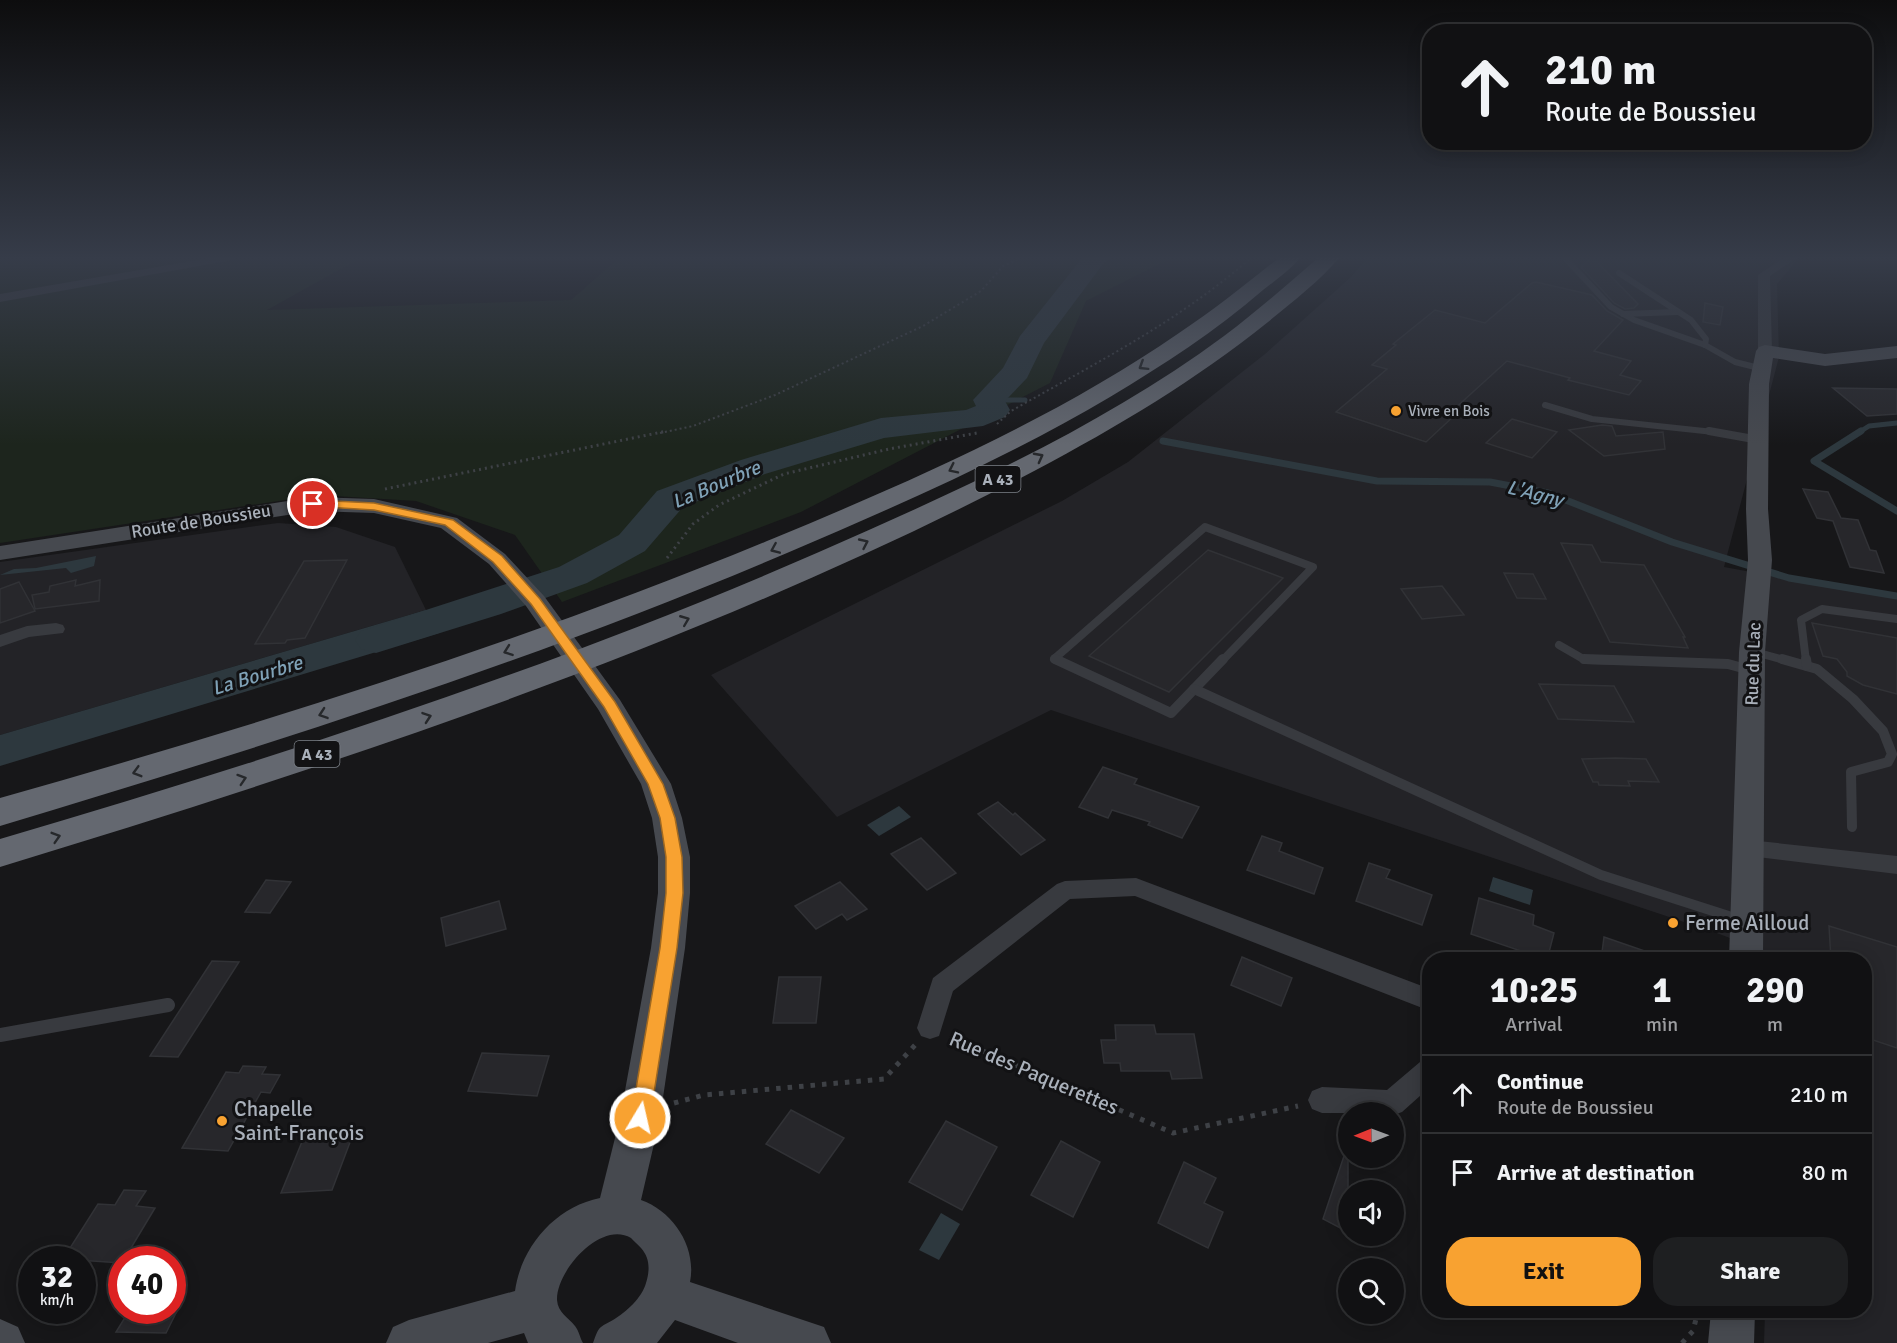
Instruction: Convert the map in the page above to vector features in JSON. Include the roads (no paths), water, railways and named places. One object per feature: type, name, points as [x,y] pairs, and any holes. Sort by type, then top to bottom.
[{"type":"highway","name":"A 43","points":[[0,812],[171,763],[417,683],[622,610],[759,556],[956,467],[1088,399],[1213,320]]},
{"type":"highway","name":"A 43","points":[[0,854],[161,805],[438,713],[663,629],[798,573],[995,481],[1127,408],[1213,354],[1257,320]]},
{"type":"street","name":"Rue du Lac","points":[[1746,952],[1752,661],[1759,572],[1757,509],[1759,384],[1764,360],[1764,320]]},
{"type":"street","points":[[1764,360],[1825,360],[1897,352]]},
{"type":"street","name":"Route de Boussieu","points":[[0,554],[313,504],[352,504],[449,523],[498,559],[535,601],[610,706],[656,784],[667,818],[674,857],[674,893],[668,948],[640,1118],[618,1215]]},
{"type":"street","points":[[0,641],[27,632],[56,629]]},
{"type":"street","points":[[1749,849],[1897,865]]},
{"type":"street","name":"Rue des Paquerettes","points":[[930,1028],[942,985],[1065,890],[1136,886],[1422,997]]},
{"type":"street","points":[[1322,1100],[1392,1102],[1422,1077]]},
{"type":"street","points":[[560,1343],[544,1328],[536,1307],[537,1280],[549,1255],[568,1233],[592,1220],[618,1215],[640,1219],[656,1231],[667,1249],[671,1271],[665,1295],[651,1317],[632,1336],[616,1343]]},
{"type":"street","points":[[665,1295],[789,1339],[808,1343]]},
{"type":"street","points":[[409,1343],[536,1307]]},
{"type":"street","points":[[1731,1343],[1733,1318]]},
{"type":"lane","points":[[1633,320],[1705,345],[1736,362],[1764,360]]},
{"type":"lane","points":[[1691,320],[1706,339],[1705,345]]},
{"type":"lane","points":[[1545,405],[1592,419],[1735,434],[1759,440]]},
{"type":"lane","points":[[1205,527],[1313,567],[1194,689],[1171,713],[1054,659],[1205,527]]},
{"type":"lane","points":[[1807,666],[1801,620],[1809,614],[1822,609],[1897,619]]},
{"type":"lane","points":[[1559,645],[1585,660],[1728,664],[1752,661],[1817,669],[1845,692],[1883,731],[1892,754],[1892,764],[1851,772],[1852,827]]},
{"type":"lane","points":[[1194,689],[1601,875],[1746,922]]},
{"type":"lane","points":[[0,1035],[168,1005]]},
{"type":"water","points":[[96,556],[94,566],[71,573],[66,568],[0,575],[14,569],[36,568]]},
{"type":"water","points":[[426,610],[439,633],[0,766],[0,735]]},
{"type":"water","points":[[899,806],[911,817],[879,836],[867,825]]},
{"type":"water","points":[[1493,877],[1533,890],[1530,905],[1489,891]]},
{"type":"water","points":[[941,1213],[960,1224],[939,1260],[919,1250]]},
{"type":"waterway","name":"La Bourbre","points":[[376,640],[573,575],[632,543],[670,499],[753,467],[881,428],[972,419],[994,410],[989,400],[1016,372],[1030,342],[1047,320]]},
{"type":"waterway","name":"L'Agny","points":[[989,400],[1025,400]]},
{"type":"waterway","name":"L'Agny","points":[[1858,433],[1869,426],[1897,423]]},
{"type":"waterway","name":"L'Agny","points":[[1861,431],[1814,461],[1897,511]]},
{"type":"waterway","name":"L'Agny","points":[[1163,441],[1377,481],[1490,482],[1548,493],[1672,542],[1789,578],[1897,596]]},
{"type":"place","name":"Vivre en Bois","points":[[1396,411]]},
{"type":"place","name":"Ferme Ailloud","points":[[1673,923]]},
{"type":"place","name":"Chapelle Saint-François","points":[[222,1121]]}]
